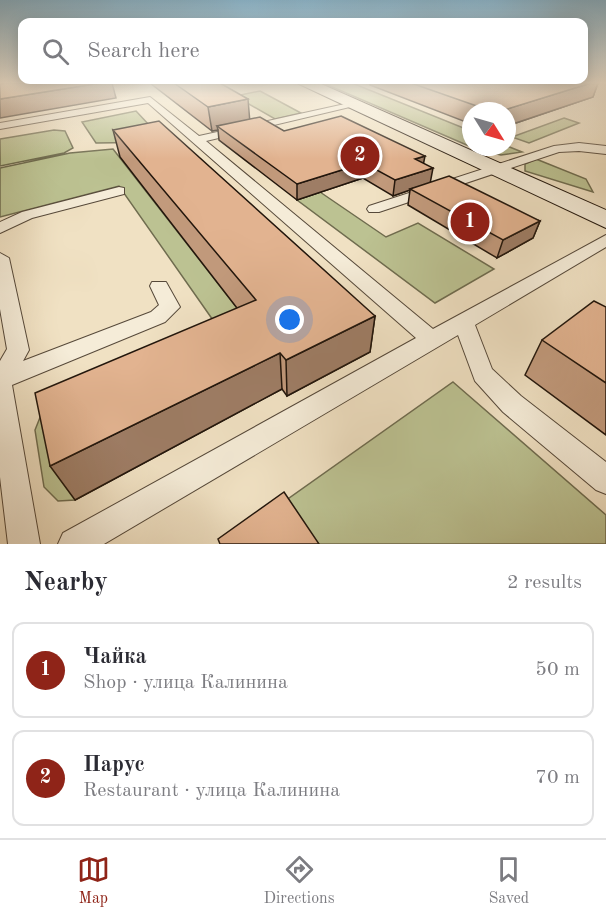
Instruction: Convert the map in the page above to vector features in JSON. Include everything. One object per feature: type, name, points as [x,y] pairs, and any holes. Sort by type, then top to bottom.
[{"type":"main road","points":[[360,108],[606,220]]},
{"type":"lane","points":[[0,126],[102,108]]},
{"type":"lane","points":[[160,108],[431,339]]},
{"type":"lane","points":[[197,140],[332,108]]},
{"type":"lane","points":[[374,209],[558,149],[579,147],[606,150]]},
{"type":"lane","points":[[0,228],[27,215],[119,191]]},
{"type":"lane","points":[[74,544],[606,240]]},
{"type":"lane","points":[[0,258],[18,350],[0,381],[24,544]]},
{"type":"lane","points":[[0,381],[158,317],[170,307],[159,286]]},
{"type":"lane","points":[[463,321],[483,374],[512,404],[606,480]]},
{"type":"green space","points":[[257,108],[292,108],[301,113],[275,119]]},
{"type":"green space","points":[[382,108],[415,108],[462,127],[462,143]]},
{"type":"green space","points":[[136,111],[165,142],[96,143],[82,122]]},
{"type":"green space","points":[[564,118],[579,123],[529,143],[516,138],[516,136]]},
{"type":"green space","points":[[54,130],[65,131],[73,148],[64,153],[0,166],[0,139]]},
{"type":"green space","points":[[113,149],[241,313],[215,323],[119,186],[0,217],[0,168],[70,153]]},
{"type":"green space","points":[[536,159],[586,179],[593,192],[525,171],[525,164]]},
{"type":"green space","points":[[320,192],[386,237],[418,223],[494,269],[435,303],[297,200]]},
{"type":"green space","points":[[453,382],[606,515],[606,544],[313,544],[285,501]]},
{"type":"green space","points":[[41,415],[58,428],[75,500],[58,501],[44,487],[35,430]]},
{"type":"building","points":[[341,116],[425,156],[415,159],[433,168],[395,180],[364,163],[297,184],[217,126],[260,117],[284,131]]},
{"type":"building","points":[[159,121],[375,316],[286,360],[280,353],[50,466],[35,393],[256,300],[113,130]]},
{"type":"building","points":[[449,176],[540,221],[503,240],[410,189]]},
{"type":"building","points":[[594,301],[606,307],[606,383],[542,340]]},
{"type":"building","points":[[284,492],[319,544],[220,544],[218,539]]},
{"type":"place","name":"Парус","points":[[360,156]]},
{"type":"place","name":"Чайка","points":[[470,222]]}]
